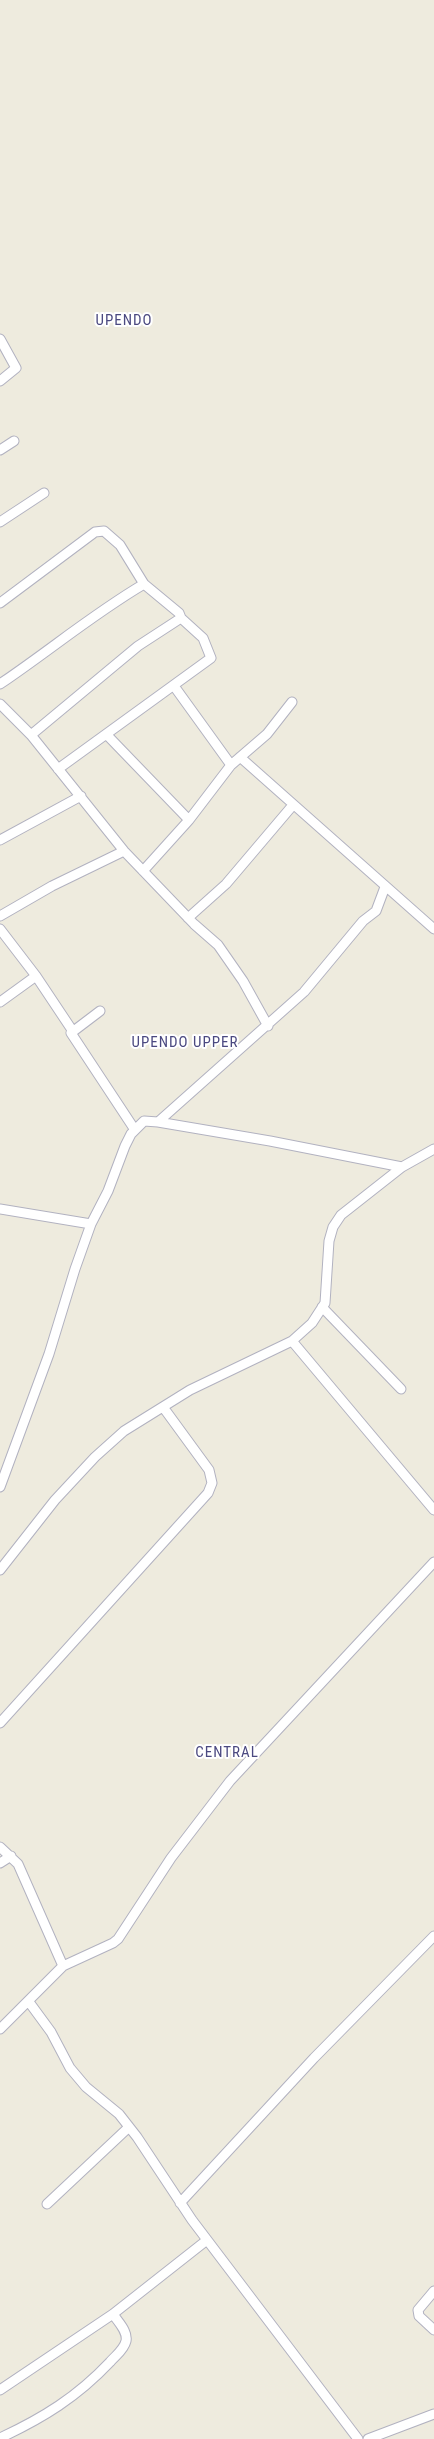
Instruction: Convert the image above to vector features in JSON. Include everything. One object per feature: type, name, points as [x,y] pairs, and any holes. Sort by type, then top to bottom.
[{"type":"street","points":[[0,339],[16,368],[0,381]]},
{"type":"street","points":[[0,450],[14,441]]},
{"type":"street","points":[[0,522],[44,492]]},
{"type":"street","points":[[0,603],[95,532],[104,531],[120,545],[144,584],[179,613],[181,618],[203,638],[212,658],[107,735],[58,768]]},
{"type":"street","points":[[0,684],[43,655],[102,609],[144,584]]},
{"type":"street","points":[[31,735],[138,646],[181,618]]},
{"type":"street","points":[[174,686],[231,765]]},
{"type":"street","points":[[143,871],[188,820],[231,765],[267,734],[292,702]]},
{"type":"street","points":[[0,704],[31,735],[124,851],[188,918],[218,945],[243,981],[268,1026]]},
{"type":"street","points":[[107,735],[188,820]]},
{"type":"street","points":[[240,757],[434,929]]},
{"type":"street","points":[[0,840],[81,796]]},
{"type":"street","points":[[188,918],[226,884],[293,805]]},
{"type":"street","points":[[0,916],[52,886],[124,851]]},
{"type":"street","points":[[158,1122],[304,992],[363,921],[376,910],[385,887]]},
{"type":"street","points":[[0,929],[36,976],[135,1130]]},
{"type":"street","points":[[0,1002],[36,976]]},
{"type":"street","points":[[72,1030],[100,1011]]},
{"type":"street","points":[[0,1488],[49,1354],[75,1269],[92,1224],[108,1191],[125,1146],[135,1130],[144,1121],[270,1140],[402,1167]]},
{"type":"street","points":[[0,1570],[56,1500],[95,1457],[124,1431],[190,1390],[292,1341],[312,1324],[325,1303],[329,1241],[333,1227],[340,1215],[402,1167],[432,1152]]},
{"type":"street","points":[[0,1209],[92,1224]]},
{"type":"street","points":[[322,1307],[401,1389]]},
{"type":"street","points":[[292,1341],[434,1510]]},
{"type":"street","points":[[0,1723],[208,1493],[212,1484],[210,1470],[164,1407]]},
{"type":"street","points":[[0,1455],[11,1456]]},
{"type":"street","points":[[0,2029],[63,1966],[118,1939],[171,1858],[230,1781],[434,1562]]},
{"type":"street","points":[[0,1847],[11,1856],[22,1873],[63,1966]]},
{"type":"street","points":[[0,1864],[11,1856]]},
{"type":"street","points":[[180,2202],[314,2058],[434,1936]]},
{"type":"street","points":[[29,2002],[51,2032],[70,2068],[86,2087],[119,2114],[207,2240],[358,2439]]},
{"type":"street","points":[[47,2204],[129,2127]]},
{"type":"street","points":[[0,2390],[113,2314],[207,2240]]},
{"type":"street","points":[[434,2291],[418,2310],[419,2316],[434,2330]]},
{"type":"street","points":[[0,2438],[40,2419],[65,2402],[90,2383],[122,2349],[126,2341],[126,2332],[113,2314]]},
{"type":"street","points":[[368,2439],[434,2414]]},
{"type":"district","name":"UPENDO","points":[[124,321]]},
{"type":"district","name":"UPENDO UPPER","points":[[185,1043]]},
{"type":"district","name":"CENTRAL","points":[[227,1753]]}]
